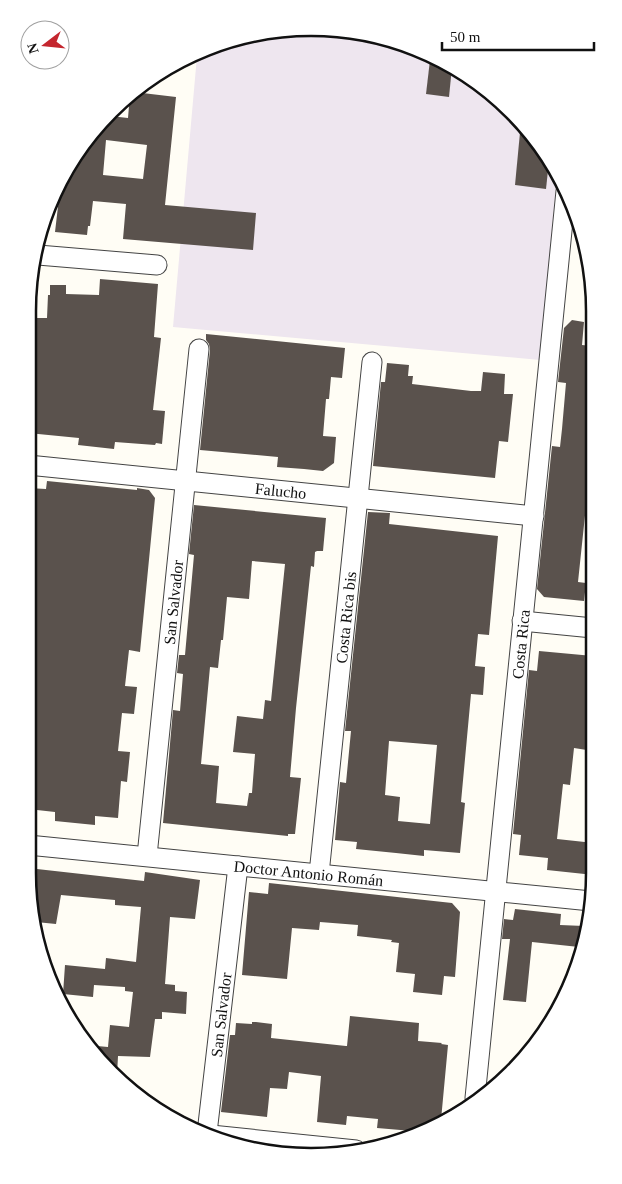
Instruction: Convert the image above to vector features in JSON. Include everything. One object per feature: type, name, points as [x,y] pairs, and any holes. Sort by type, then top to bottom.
[{"type":"street","name":"Costa Rica","points":[[476,1093],[565,205]]},
{"type":"street","points":[[42,255],[157,265]]},
{"type":"street","name":"San Salvador","points":[[147,856],[199,349]]},
{"type":"street","name":"Costa Rica bis","points":[[320,874],[372,362]]},
{"type":"street","name":"Falucho","points":[[36,466],[534,516]]},
{"type":"street","points":[[522,620],[586,627]]},
{"type":"street","name":"Doctor Antonio Román","points":[[36,846],[584,900]]},
{"type":"street","name":"San Salvador","points":[[208,1128],[238,866]]},
{"type":"street","points":[[236,1137],[329,1147]]},
{"type":"shaded area","points":[[311,36],[365,42],[416,57],[448,73],[492,104],[529,144],[556,187],[540,360],[173,327],[197,61],[206,57],[257,42]]},
{"type":"building","points":[[430,63],[451,75],[449,97],[426,94]]},
{"type":"building","points":[[144,93],[176,97],[165,205],[256,213],[253,250],[123,239],[126,204],[93,201],[87,235],[55,232],[58,203],[83,158],[104,130],[117,117],[128,118],[129,105]],"holes":[[[106,140],[147,145],[143,179],[103,175]]]},
{"type":"building","points":[[520,133],[548,172],[546,189],[515,185]]},
{"type":"building","points":[[100,279],[158,284],[154,337],[161,338],[153,410],[165,411],[162,444],[115,442],[114,449],[78,445],[79,438],[36,434],[36,318],[47,318],[50,285],[66,285],[66,294],[99,295]]},
{"type":"building","points":[[572,320],[584,322],[582,345],[586,345],[586,506],[578,582],[586,583],[584,601],[544,597],[537,589],[552,446],[560,447],[562,429],[566,383],[558,382],[564,328]]},
{"type":"building","points":[[206,334],[345,348],[342,378],[331,377],[329,399],[326,399],[323,436],[336,437],[334,463],[323,471],[277,467],[278,457],[200,450],[210,350]]},
{"type":"building","points":[[387,363],[409,365],[408,376],[413,376],[412,384],[471,391],[481,391],[483,372],[505,374],[504,394],[513,394],[508,442],[499,441],[495,478],[373,466],[381,382],[385,382]]},
{"type":"building","points":[[47,481],[137,490],[137,488],[149,490],[155,498],[140,652],[129,650],[125,686],[137,687],[134,714],[122,713],[118,751],[130,752],[127,782],[121,781],[118,818],[95,816],[95,825],[55,821],[55,812],[36,810],[36,488],[46,489]]},
{"type":"building","points":[[194,505],[326,518],[323,551],[315,552],[314,567],[311,566],[296,708],[290,777],[301,778],[295,834],[288,834],[288,836],[163,823],[173,710],[180,711],[183,674],[177,673],[179,655],[185,655],[194,555],[189,554]],"holes":[[[252,561],[285,564],[271,701],[265,700],[263,719],[237,716],[233,752],[255,754],[252,793],[249,793],[247,806],[216,803],[219,766],[201,764],[210,667],[218,668],[227,597],[249,599]]]},
{"type":"building","points":[[368,512],[390,513],[389,524],[498,536],[489,635],[478,634],[475,666],[485,667],[483,695],[471,694],[461,802],[465,803],[460,853],[424,850],[424,856],[356,849],[357,842],[335,840],[340,782],[346,783],[351,731],[345,731]],"holes":[[[389,741],[437,745],[430,824],[398,821],[400,797],[385,795]]]},
{"type":"building","points":[[539,651],[586,655],[586,750],[574,748],[570,785],[563,784],[557,839],[586,842],[586,874],[547,870],[548,858],[519,855],[521,835],[513,834],[529,670],[537,671]]},
{"type":"building","points":[[36,869],[144,881],[145,872],[200,880],[195,919],[170,917],[165,984],[175,985],[175,991],[187,992],[186,1014],[162,1012],[162,1019],[155,1019],[150,1057],[118,1056],[117,1067],[98,1046],[108,1047],[110,1025],[129,1027],[133,992],[125,991],[125,987],[94,985],[93,997],[65,994],[63,991],[65,965],[105,969],[106,958],[136,962],[141,907],[115,905],[115,900],[61,895],[56,924],[41,923]]},
{"type":"building","points":[[269,883],[452,903],[460,912],[455,977],[444,976],[442,995],[413,992],[415,974],[396,972],[399,943],[391,942],[392,940],[357,936],[358,925],[320,922],[319,930],[292,928],[287,979],[242,975],[249,892],[268,894]]},
{"type":"building","points":[[515,909],[561,914],[560,925],[580,926],[575,947],[532,942],[526,1002],[503,1000],[510,939],[502,939],[504,919],[513,920]]},
{"type":"building","points":[[350,1016],[419,1023],[418,1041],[448,1045],[442,1114],[406,1130],[377,1128],[378,1119],[347,1116],[346,1125],[317,1122],[321,1076],[289,1072],[287,1089],[270,1088],[267,1117],[221,1112],[230,1035],[235,1035],[236,1023],[252,1024],[252,1022],[256,1022],[272,1024],[271,1038],[347,1046]]}]
